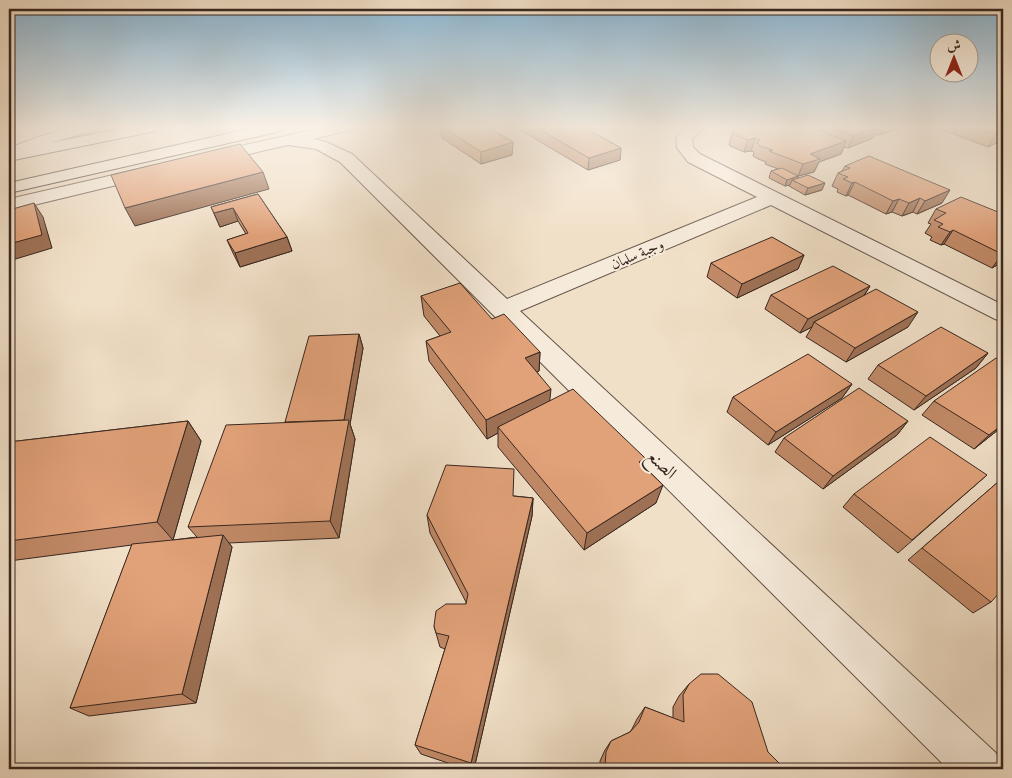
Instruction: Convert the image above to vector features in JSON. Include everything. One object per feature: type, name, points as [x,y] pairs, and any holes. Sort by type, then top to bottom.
[{"type":"street","points":[[9,170],[39,163]]},
{"type":"street","points":[[9,188],[116,163]]},
{"type":"street","points":[[9,205],[187,163]]},
{"type":"street","name":"الصنع","points":[[351,163],[980,769]]},
{"type":"street","points":[[704,163],[1003,314]]},
{"type":"street","name":"وجبة سلمان","points":[[502,310],[771,198]]},
{"type":"building","points":[[160,163],[256,163],[263,172],[125,208],[111,175]]},
{"type":"building","points":[[851,163],[886,163],[950,190],[925,201],[920,198],[909,203],[899,199],[893,201],[855,182],[852,183],[843,179],[848,177],[838,173],[850,168],[845,166]]},
{"type":"building","points":[[782,168],[798,176],[787,180],[771,171]]},
{"type":"building","points":[[808,175],[825,183],[808,188],[792,180]]},
{"type":"building","points":[[258,194],[287,237],[235,253],[227,240],[248,233],[233,208],[214,213],[211,207]]},
{"type":"building","points":[[961,197],[1003,214],[1002,254],[953,230],[950,232],[938,227],[943,224],[934,220],[946,213],[936,209]]},
{"type":"building","points":[[34,203],[42,235],[9,244],[9,210]]},
{"type":"building","points":[[772,237],[804,255],[742,284],[711,263]]},
{"type":"building","points":[[833,266],[870,286],[808,319],[771,295]]},
{"type":"building","points":[[460,283],[492,319],[504,314],[540,352],[525,358],[551,389],[486,420],[426,341],[451,332],[421,296]]},
{"type":"building","points":[[876,289],[918,312],[855,348],[814,322]]},
{"type":"building","points":[[941,327],[988,353],[926,396],[878,365]]},
{"type":"building","points":[[359,334],[344,420],[285,422],[309,336]]},
{"type":"building","points":[[808,354],[852,384],[776,432],[733,397]]},
{"type":"building","points":[[996,358],[1003,362],[1003,424],[989,435],[934,401]]},
{"type":"building","points":[[859,388],[908,421],[833,476],[784,438]]},
{"type":"building","points":[[573,389],[645,458],[639,462],[663,485],[587,533],[498,427]]},
{"type":"building","points":[[349,420],[330,521],[188,527],[226,425]]},
{"type":"building","points":[[188,421],[157,522],[9,541],[9,442]]},
{"type":"building","points":[[930,437],[987,475],[912,540],[854,494]]},
{"type":"building","points":[[446,465],[514,469],[513,496],[533,498],[471,763],[415,745],[449,636],[436,633],[434,626],[436,611],[446,604],[466,604],[468,594],[427,515]]},
{"type":"building","points":[[998,482],[1003,485],[1003,589],[991,602],[922,548]]},
{"type":"building","points":[[223,535],[182,694],[70,708],[132,544]]},
{"type":"building","points":[[701,674],[718,674],[752,702],[768,752],[785,769],[607,769],[605,766],[606,752],[611,741],[630,732],[639,722],[645,707],[684,722],[683,695],[689,684]]}]
